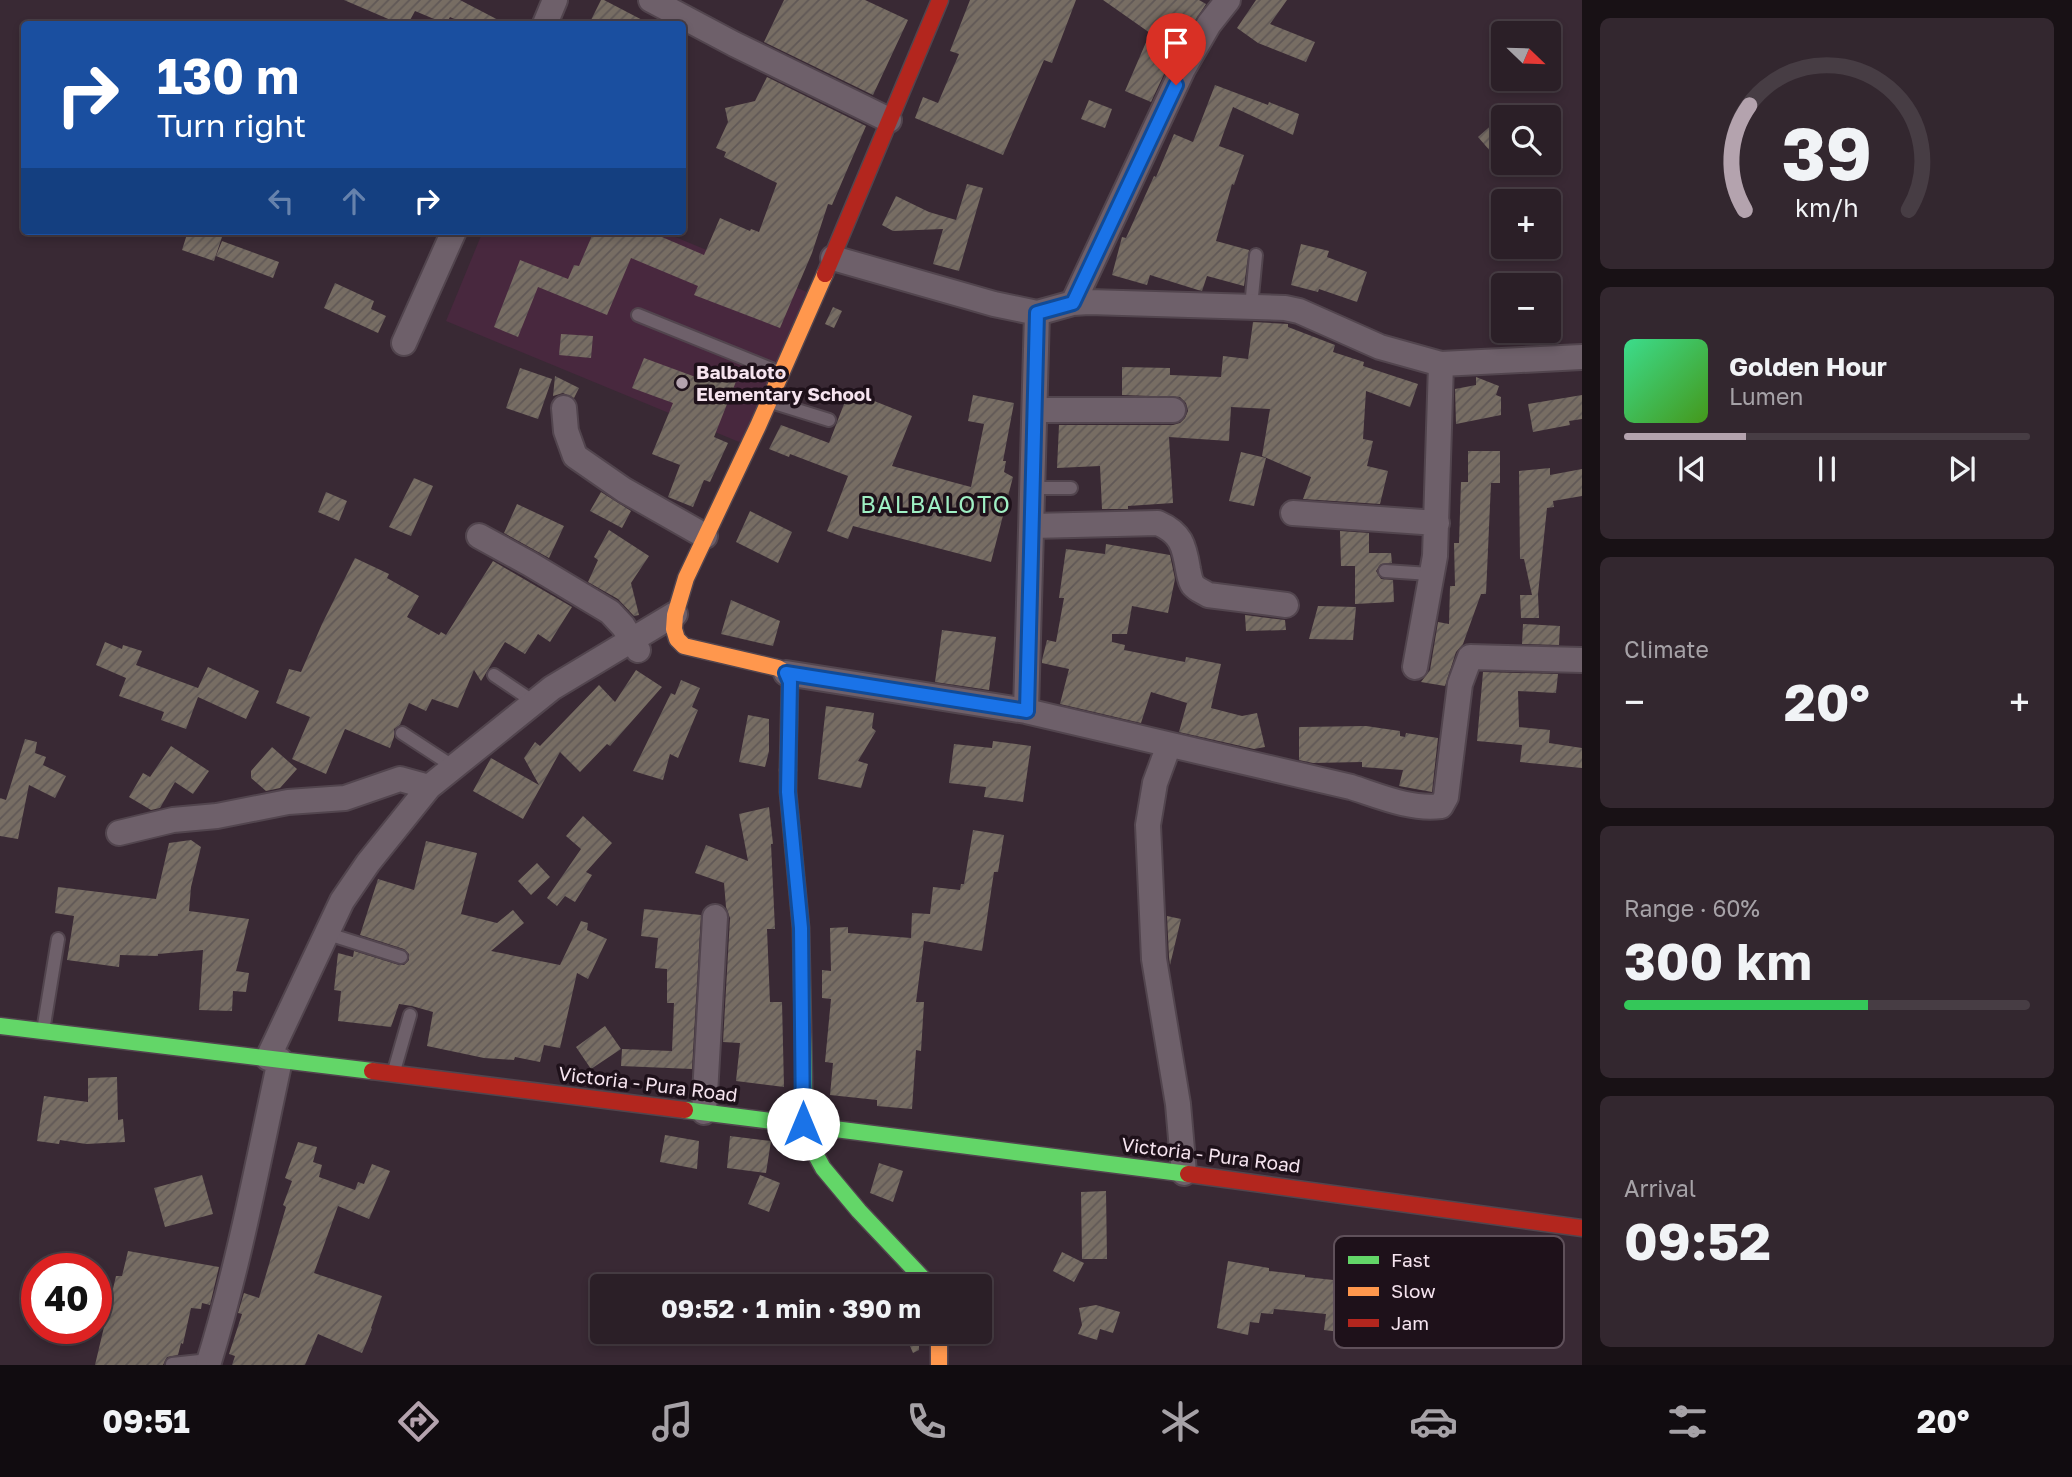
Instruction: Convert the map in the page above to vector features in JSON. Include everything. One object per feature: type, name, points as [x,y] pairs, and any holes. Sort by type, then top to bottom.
[{"type":"main road","points":[[919,1274],[823,1168],[804,1135],[801,928],[788,792],[790,682],[786,673],[778,668],[684,646],[676,636],[675,614],[705,536],[770,402],[833,258],[940,0]]},
{"type":"main road","name":"Victoria - Pura Road","points":[[0,1026],[803,1124],[1582,1228]]},
{"type":"main road","points":[[939,1365],[940,1344]]},
{"type":"street","points":[[546,21],[555,0]]},
{"type":"street","points":[[651,0],[757,56],[889,120]]},
{"type":"street","points":[[1073,303],[1183,69],[1209,24],[1228,0]]},
{"type":"street","points":[[404,343],[452,235]]},
{"type":"street","points":[[833,258],[994,304],[1037,313],[1073,303],[1285,308],[1299,311],[1380,347],[1441,364],[1582,357]]},
{"type":"street","points":[[1027,711],[1037,313]]},
{"type":"street","points":[[1415,667],[1435,556],[1441,364]]},
{"type":"street","points":[[564,408],[566,431],[575,456],[624,490],[705,536]]},
{"type":"street","points":[[1035,410],[1173,410]]},
{"type":"street","points":[[1293,513],[1437,523]]},
{"type":"street","points":[[1032,526],[1158,523],[1172,529],[1180,539],[1192,584],[1200,590],[1208,595],[1286,604]]},
{"type":"street","points":[[479,536],[610,612],[630,646]]},
{"type":"street","points":[[209,1363],[241,1240],[274,1059],[325,933],[342,901],[368,863],[429,787],[534,702],[570,677],[630,646],[675,614]]},
{"type":"street","points":[[630,646],[684,646]]},
{"type":"street","points":[[786,673],[1027,711],[1351,787],[1391,800],[1429,808],[1441,806],[1446,797],[1460,684],[1470,657],[1582,660]]},
{"type":"street","points":[[1169,745],[1155,783],[1148,825],[1154,959],[1178,1104],[1184,1173]]},
{"type":"street","points":[[119,833],[173,820],[217,817],[288,802],[345,798],[400,779],[429,787]]},
{"type":"street","points":[[704,1112],[715,918]]},
{"type":"lane","points":[[1251,307],[1256,255]]},
{"type":"lane","points":[[638,315],[783,373]]},
{"type":"lane","points":[[770,402],[830,420]]},
{"type":"lane","points":[[1033,488],[1071,488]]},
{"type":"lane","points":[[1385,571],[1430,573]]},
{"type":"lane","points":[[494,675],[534,702]]},
{"type":"lane","points":[[402,733],[454,767]]},
{"type":"lane","points":[[325,933],[401,957]]},
{"type":"lane","points":[[43,1031],[58,939]]},
{"type":"lane","points":[[393,1074],[410,1015]]},
{"type":"lane","points":[[172,1364],[209,1363]]},
{"type":"shaded area","name":"Balbaloto Elementary School","points":[[481,235],[671,235],[807,292],[744,444],[446,321]]},
{"type":"building","points":[[344,0],[460,0],[500,21],[459,21],[450,17],[448,21],[439,21],[415,11],[410,21],[393,21]]},
{"type":"building","points":[[601,0],[604,0],[644,21],[590,21]]},
{"type":"building","points":[[784,0],[865,0],[908,20],[873,95],[764,42]]},
{"type":"building","points":[[970,0],[1076,0],[1052,63],[1044,60],[1003,155],[915,118],[923,97],[938,103],[959,54],[950,51]]},
{"type":"building","points":[[1103,0],[1199,0],[1206,4],[1182,41],[1180,40],[1151,102],[1125,91],[1150,33]]},
{"type":"building","points":[[1256,0],[1287,0],[1270,24],[1315,42],[1306,62],[1258,43],[1237,28]]},
{"type":"building","points":[[767,77],[866,126],[832,205],[828,204],[812,253],[780,328],[694,295],[698,286],[631,258],[607,315],[538,287],[518,337],[494,327],[520,260],[568,279],[574,265],[579,266],[592,235],[657,235],[704,255],[720,218],[759,232],[777,183],[724,157],[726,152],[716,148],[728,122],[725,108],[755,101]]},
{"type":"building","points":[[1215,85],[1299,114],[1293,135],[1233,107],[1219,146],[1244,155],[1234,185],[1232,184],[1216,241],[1249,250],[1244,286],[1207,276],[1202,291],[1150,275],[1147,285],[1112,275],[1122,237],[1126,238],[1174,134],[1193,142]]},
{"type":"building","points":[[1089,100],[1112,109],[1105,128],[1081,119]]},
{"type":"building","points":[[1491,126],[1491,152],[1478,137]]},
{"type":"building","points":[[967,184],[983,188],[959,271],[933,264],[943,229],[893,231],[882,225],[896,196],[929,212],[956,220]]},
{"type":"building","points":[[187,235],[223,235],[214,261],[182,250]]},
{"type":"building","points":[[222,241],[279,262],[273,278],[216,256]]},
{"type":"building","points":[[1301,244],[1329,251],[1327,257],[1367,272],[1357,302],[1319,289],[1318,292],[1291,285]]},
{"type":"building","points":[[335,283],[374,301],[371,309],[386,316],[378,333],[324,308]]},
{"type":"building","points":[[833,307],[842,311],[834,328],[825,324]]},
{"type":"building","points":[[1253,322],[1288,324],[1288,327],[1335,345],[1333,352],[1364,362],[1363,366],[1418,384],[1410,407],[1366,391],[1363,439],[1373,441],[1367,466],[1388,471],[1380,504],[1303,499],[1311,477],[1262,456],[1270,409],[1231,407],[1229,441],[1169,437],[1173,503],[1128,506],[1128,509],[1102,509],[1100,466],[1057,468],[1059,425],[1173,425],[1185,418],[1188,411],[1186,403],[1180,397],[1122,395],[1122,367],[1170,368],[1170,375],[1221,377],[1223,356],[1248,359]]},
{"type":"building","points":[[561,334],[593,336],[591,358],[559,355]]},
{"type":"building","points":[[644,358],[701,379],[706,367],[737,379],[714,437],[728,443],[710,482],[704,480],[693,507],[668,497],[680,465],[652,454],[673,403],[632,388]]},
{"type":"building","points":[[520,368],[552,379],[538,419],[506,408]]},
{"type":"building","points":[[555,376],[579,388],[574,398],[563,393],[553,396]]},
{"type":"building","points":[[1476,377],[1499,386],[1496,395],[1501,397],[1501,415],[1456,424],[1455,389],[1476,385]]},
{"type":"building","points":[[849,391],[912,416],[892,466],[971,487],[984,424],[968,421],[973,395],[1014,403],[1003,461],[1006,461],[1004,472],[1013,477],[991,562],[853,526],[848,539],[827,531],[848,476],[769,449],[781,425],[829,443]]},
{"type":"building","points":[[1582,395],[1582,419],[1569,421],[1570,425],[1533,432],[1528,404]]},
{"type":"building","points":[[1468,451],[1500,451],[1500,483],[1491,483],[1486,594],[1481,594],[1463,644],[1456,652],[1445,686],[1421,682],[1430,670],[1438,622],[1449,624],[1450,586],[1455,586],[1454,543],[1459,543],[1461,482],[1468,482]]},
{"type":"building","points":[[1241,452],[1266,458],[1254,506],[1229,501]]},
{"type":"building","points":[[1550,468],[1550,475],[1582,469],[1582,496],[1553,501],[1554,507],[1547,508],[1538,594],[1539,618],[1521,618],[1520,595],[1532,595],[1524,559],[1520,559],[1519,471]]},
{"type":"building","points":[[414,478],[433,486],[411,536],[389,527]]},
{"type":"building","points":[[326,492],[347,501],[339,521],[318,512]]},
{"type":"building","points":[[601,492],[631,511],[622,528],[590,511]]},
{"type":"building","points":[[517,504],[564,526],[549,558],[504,533]]},
{"type":"building","points":[[750,511],[792,532],[778,563],[736,542]]},
{"type":"building","points":[[609,530],[649,556],[631,583],[639,615],[634,616],[618,599],[588,582],[598,560],[594,557]]},
{"type":"building","points":[[1340,531],[1369,533],[1369,553],[1391,553],[1392,563],[1381,564],[1376,571],[1381,579],[1393,580],[1394,602],[1355,604],[1355,566],[1341,566]]},
{"type":"building","points":[[1106,544],[1170,555],[1175,579],[1168,613],[1132,606],[1127,634],[1112,634],[1112,642],[1125,645],[1124,650],[1185,662],[1186,657],[1221,664],[1211,708],[1242,716],[1257,713],[1265,747],[1254,749],[1179,732],[1187,703],[1151,692],[1141,723],[1060,704],[1069,669],[1042,663],[1042,660],[1047,640],[1056,642],[1064,598],[1059,598],[1066,549],[1105,554]]},
{"type":"building","points":[[355,558],[389,574],[387,578],[419,596],[407,617],[439,635],[441,632],[446,635],[493,561],[572,607],[550,642],[538,634],[525,654],[505,642],[481,681],[474,670],[458,708],[432,699],[426,711],[409,703],[400,725],[394,729],[390,748],[345,729],[326,774],[292,759],[310,717],[276,703],[289,669],[301,672]]},
{"type":"building","points":[[731,600],[780,621],[773,646],[721,634]]},
{"type":"building","points":[[1318,606],[1356,607],[1353,640],[1309,639]]},
{"type":"building","points":[[1245,615],[1285,620],[1286,630],[1246,631]]},
{"type":"building","points":[[1523,624],[1560,626],[1559,645],[1522,644]]},
{"type":"building","points":[[942,630],[996,637],[989,690],[935,682]]},
{"type":"building","points":[[105,642],[122,649],[123,645],[142,651],[136,665],[198,688],[208,667],[259,691],[246,719],[198,697],[186,729],[161,720],[164,712],[119,696],[126,678],[96,665]]},
{"type":"building","points":[[636,670],[662,687],[610,746],[607,744],[580,772],[560,752],[523,819],[473,791],[491,758],[539,785],[524,758],[535,742],[540,746],[599,685],[615,702]]},
{"type":"building","points":[[1483,672],[1558,674],[1556,693],[1518,691],[1519,727],[1550,730],[1549,743],[1582,748],[1582,768],[1520,762],[1522,745],[1477,741]]},
{"type":"building","points":[[681,680],[700,688],[692,707],[698,710],[678,758],[670,754],[663,780],[633,771],[671,693],[675,695]]},
{"type":"building","points":[[826,706],[874,713],[872,728],[876,731],[858,761],[868,764],[861,788],[818,779]]},
{"type":"building","points":[[748,715],[769,719],[769,751],[765,767],[739,762]]},
{"type":"building","points":[[1366,726],[1400,731],[1400,736],[1405,737],[1406,733],[1438,738],[1432,792],[1399,786],[1403,770],[1362,767],[1362,762],[1313,763],[1299,760],[1299,727]]},
{"type":"building","points":[[25,739],[37,742],[35,753],[46,757],[43,765],[66,776],[55,798],[29,785],[18,839],[0,836],[0,798],[6,800]]},
{"type":"building","points":[[993,741],[1031,746],[1023,802],[984,797],[986,787],[949,783],[954,744],[992,748]]},
{"type":"building","points":[[171,746],[209,771],[193,794],[175,782],[160,808],[151,810],[129,797],[143,773],[150,777]]},
{"type":"building","points":[[272,747],[297,769],[280,788],[266,791],[251,778],[251,771]]},
{"type":"building","points":[[769,807],[773,844],[775,929],[767,929],[770,1002],[782,1002],[784,1087],[736,1081],[740,1043],[723,1042],[730,918],[724,883],[695,873],[706,845],[748,861],[739,814]]},
{"type":"building","points":[[583,816],[612,843],[586,872],[592,875],[575,902],[565,896],[557,906],[547,898],[581,849],[566,836]]},
{"type":"building","points":[[973,830],[1004,835],[998,872],[994,872],[982,951],[924,941],[916,1002],[924,1002],[921,1051],[916,1050],[912,1109],[877,1106],[877,1100],[830,1095],[833,1063],[825,1062],[831,999],[822,998],[822,970],[831,971],[830,928],[848,927],[848,933],[911,938],[912,913],[930,914],[933,887],[960,890],[961,884],[964,884]]},
{"type":"building","points":[[191,840],[201,847],[191,887],[189,911],[249,919],[236,971],[249,973],[246,992],[233,991],[232,1011],[199,1010],[203,950],[158,956],[120,955],[119,967],[67,960],[74,916],[55,913],[58,887],[156,899],[169,843]]},
{"type":"building","points":[[426,841],[477,853],[461,914],[497,923],[513,910],[524,923],[491,951],[560,965],[581,921],[588,923],[587,930],[607,939],[588,979],[577,973],[560,1048],[544,1045],[540,1062],[515,1057],[514,1060],[484,1058],[427,1046],[433,1012],[412,1006],[399,1004],[391,1027],[338,1021],[341,991],[334,990],[338,953],[353,957],[354,951],[399,965],[404,965],[409,960],[409,954],[404,949],[360,935],[378,879],[414,890]]},
{"type":"building","points":[[537,863],[550,877],[531,895],[518,881]]},
{"type":"building","points":[[644,909],[701,915],[692,1069],[621,1066],[622,1049],[672,1051],[674,1003],[667,1003],[667,969],[655,968],[658,938],[641,936]]},
{"type":"building","points":[[1167,916],[1181,919],[1170,965],[1169,957]]},
{"type":"building","points":[[605,1026],[621,1049],[591,1069],[576,1047]]},
{"type":"building","points":[[117,1077],[118,1120],[123,1119],[125,1142],[86,1144],[60,1140],[59,1144],[37,1141],[44,1096],[88,1102],[88,1078]]},
{"type":"building","points":[[665,1135],[699,1141],[697,1169],[660,1162]]},
{"type":"building","points":[[730,1136],[771,1141],[766,1173],[727,1168]]},
{"type":"building","points":[[298,1142],[317,1147],[313,1162],[322,1165],[319,1177],[355,1190],[358,1182],[364,1184],[372,1164],[390,1171],[369,1219],[338,1206],[314,1273],[382,1296],[362,1353],[318,1334],[305,1365],[232,1365],[235,1356],[229,1354],[242,1314],[238,1313],[244,1293],[259,1298],[286,1207],[283,1205],[292,1181],[285,1178]]},
{"type":"building","points":[[879,1163],[903,1171],[893,1202],[870,1193]]},
{"type":"building","points":[[202,1175],[213,1214],[165,1227],[154,1188]]},
{"type":"building","points":[[760,1175],[780,1183],[769,1212],[748,1204]]},
{"type":"building","points":[[1106,1191],[1107,1259],[1082,1259],[1081,1192]]},
{"type":"building","points":[[128,1251],[219,1267],[210,1305],[202,1303],[201,1309],[191,1308],[178,1355],[167,1357],[163,1365],[95,1365],[100,1344],[112,1344],[112,1293],[116,1276],[122,1276]]},
{"type":"building","points":[[1062,1252],[1084,1263],[1074,1282],[1053,1271]]},
{"type":"building","points":[[1228,1261],[1269,1268],[1269,1271],[1334,1280],[1334,1331],[1324,1330],[1326,1314],[1274,1309],[1273,1314],[1261,1313],[1259,1323],[1250,1322],[1248,1335],[1217,1328]]},
{"type":"building","points":[[1096,1305],[1120,1312],[1113,1333],[1100,1329],[1097,1340],[1078,1334],[1082,1325],[1079,1308]]},
{"type":"building","points":[[909,1344],[919,1344],[919,1350],[913,1353]]},
{"type":"traffic: fast","points":[[788,770],[801,928],[805,1135],[823,1168],[919,1274]]},
{"type":"traffic: fast","points":[[0,1026],[372,1071]]},
{"type":"traffic: fast","points":[[685,1110],[1188,1174]]},
{"type":"traffic: slow","points":[[788,770],[790,682],[786,673],[778,668],[684,646],[677,639],[674,629],[675,615],[686,578],[758,426],[825,274]]},
{"type":"traffic: slow","points":[[939,1344],[939,1365]]},
{"type":"traffic: jam","points":[[825,274],[940,0]]},
{"type":"traffic: jam","points":[[372,1071],[685,1110]]},
{"type":"traffic: jam","points":[[1188,1174],[1582,1228]]},
{"type":"place","name":"Balbaloto Elementary School","points":[[682,383]]},
{"type":"district","name":"BALBALOTO","points":[[936,505]]},
{"type":"route","points":[[803,1124],[801,928],[788,792],[790,682],[786,673],[1027,711],[1037,313],[1073,303],[1176,85]]}]
